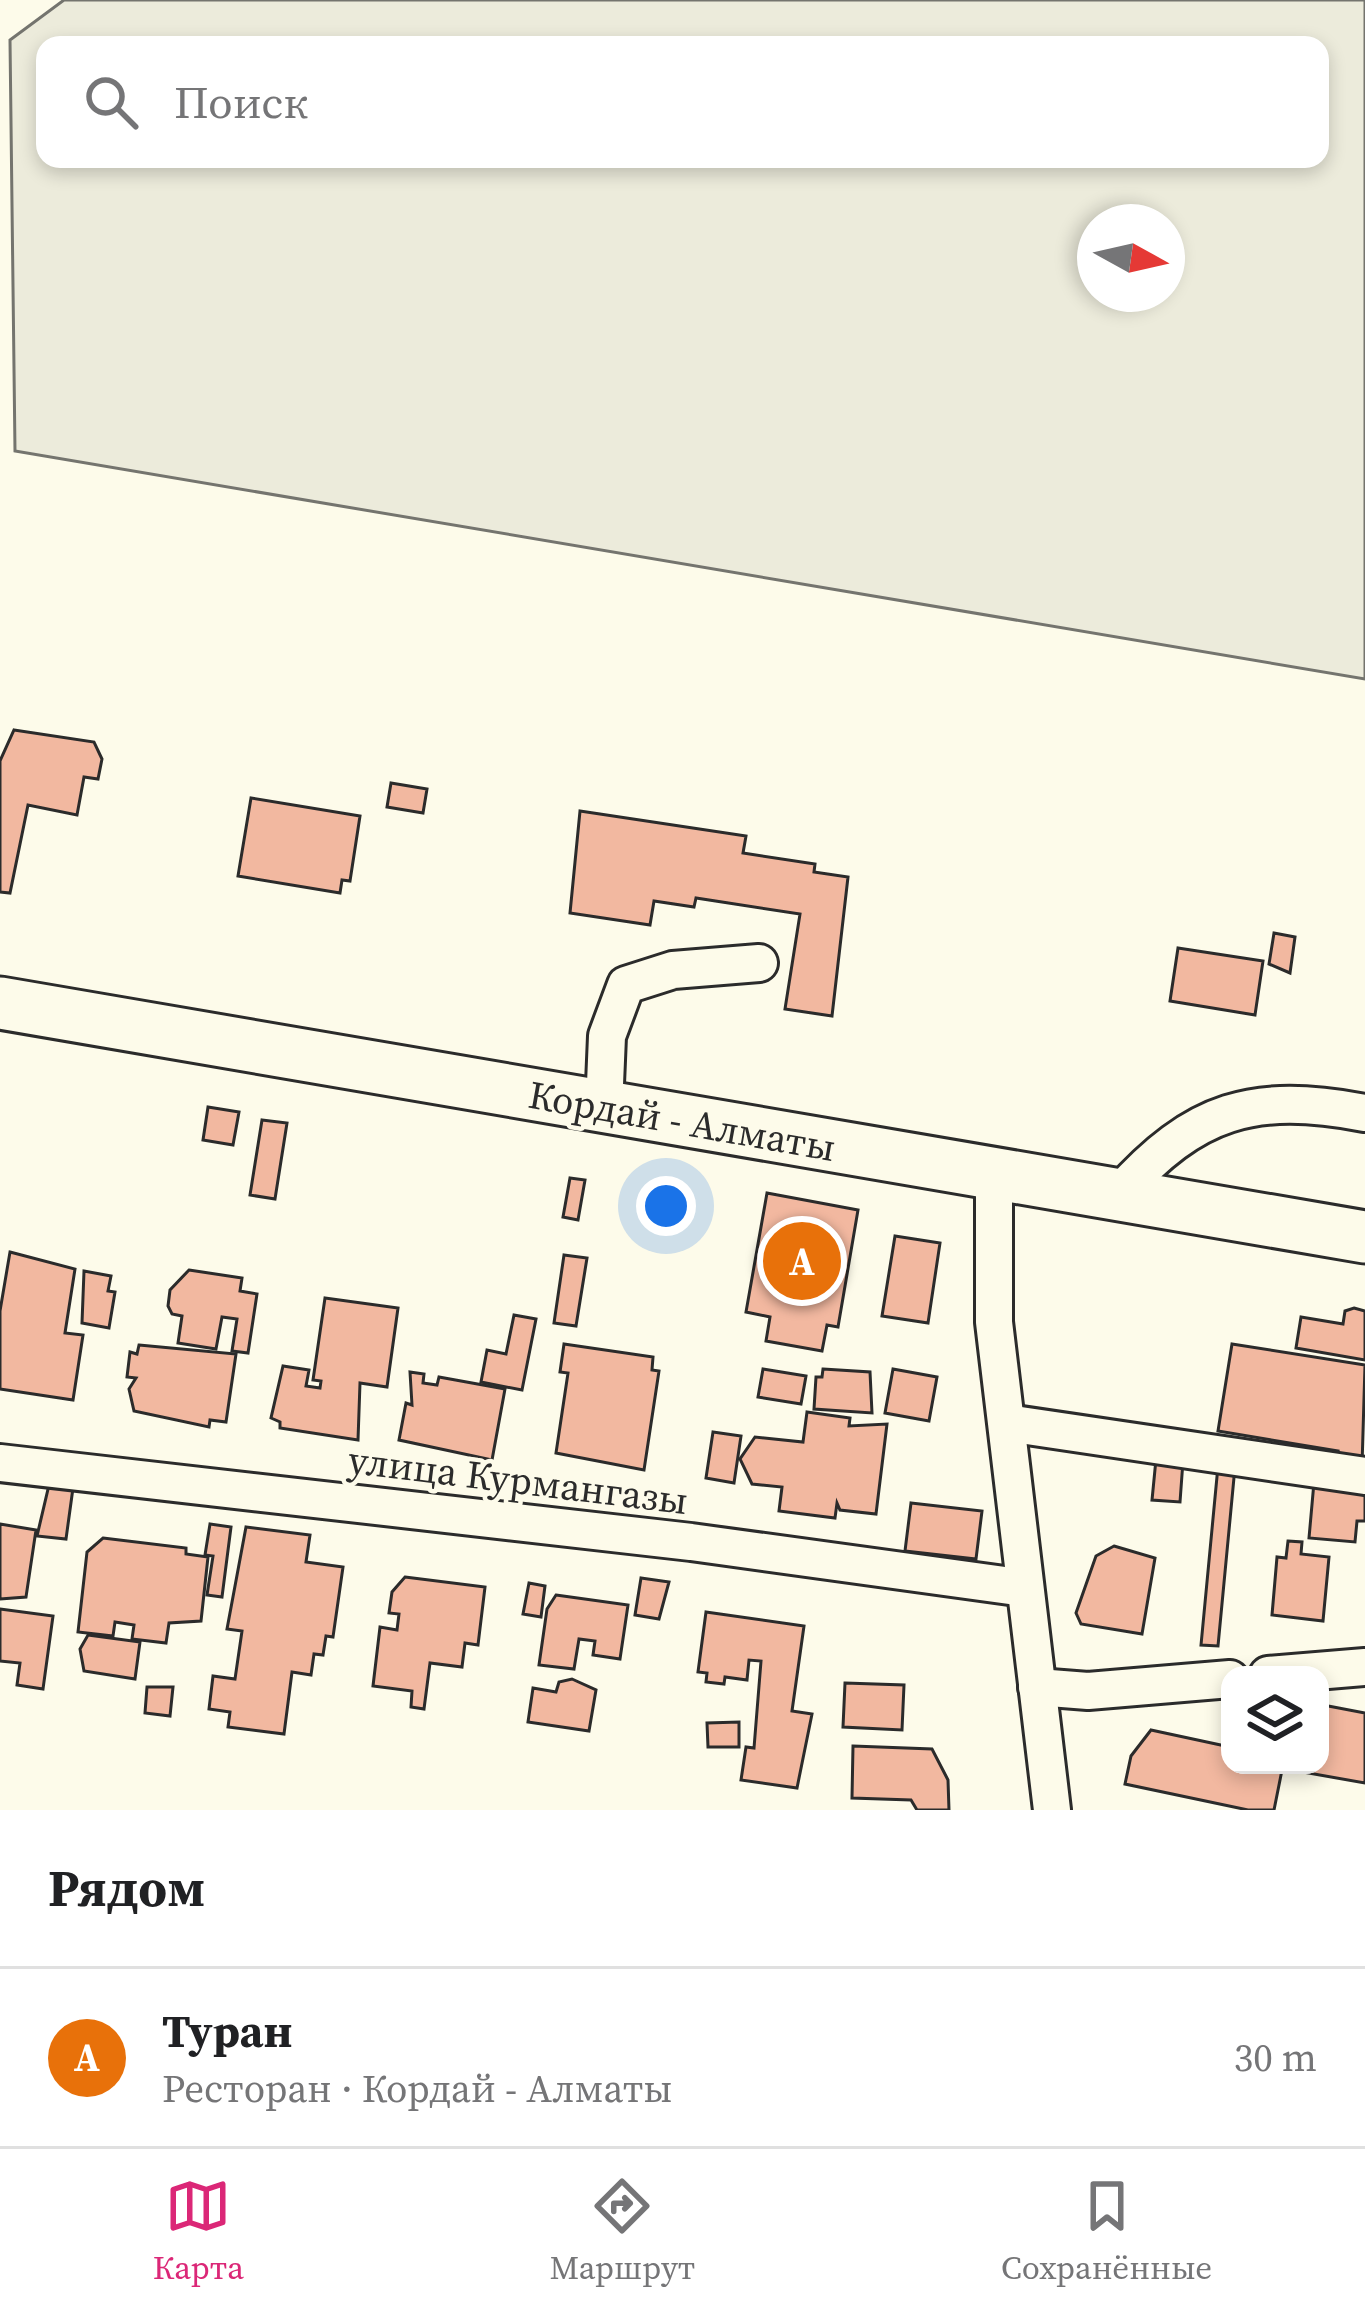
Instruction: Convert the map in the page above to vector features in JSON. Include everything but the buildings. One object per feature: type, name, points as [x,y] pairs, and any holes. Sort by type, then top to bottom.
[{"type":"highway","name":"Кордай - Алматы","points":[[0,1003],[1365,1237]]},
{"type":"street","points":[[604,1108],[607,1036],[626,985],[673,970],[759,962]]},
{"type":"street","points":[[1118,1194],[1150,1158],[1215,1116],[1268,1102],[1365,1113]]},
{"type":"street","points":[[994,1174],[994,1322],[1052,1810]]},
{"type":"street","points":[[1007,1423],[1365,1476]]},
{"type":"street","name":"улица Курмангазы","points":[[0,1463],[691,1542],[1025,1588]]},
{"type":"street","points":[[1329,1670],[1365,1667]]},
{"type":"street","points":[[1037,1687],[1088,1691],[1221,1680]]},
{"type":"shaded area","points":[[64,0],[1365,0],[1365,679],[15,451],[10,40]]},
{"type":"place","name":"Туран","points":[[802,1261]]}]
